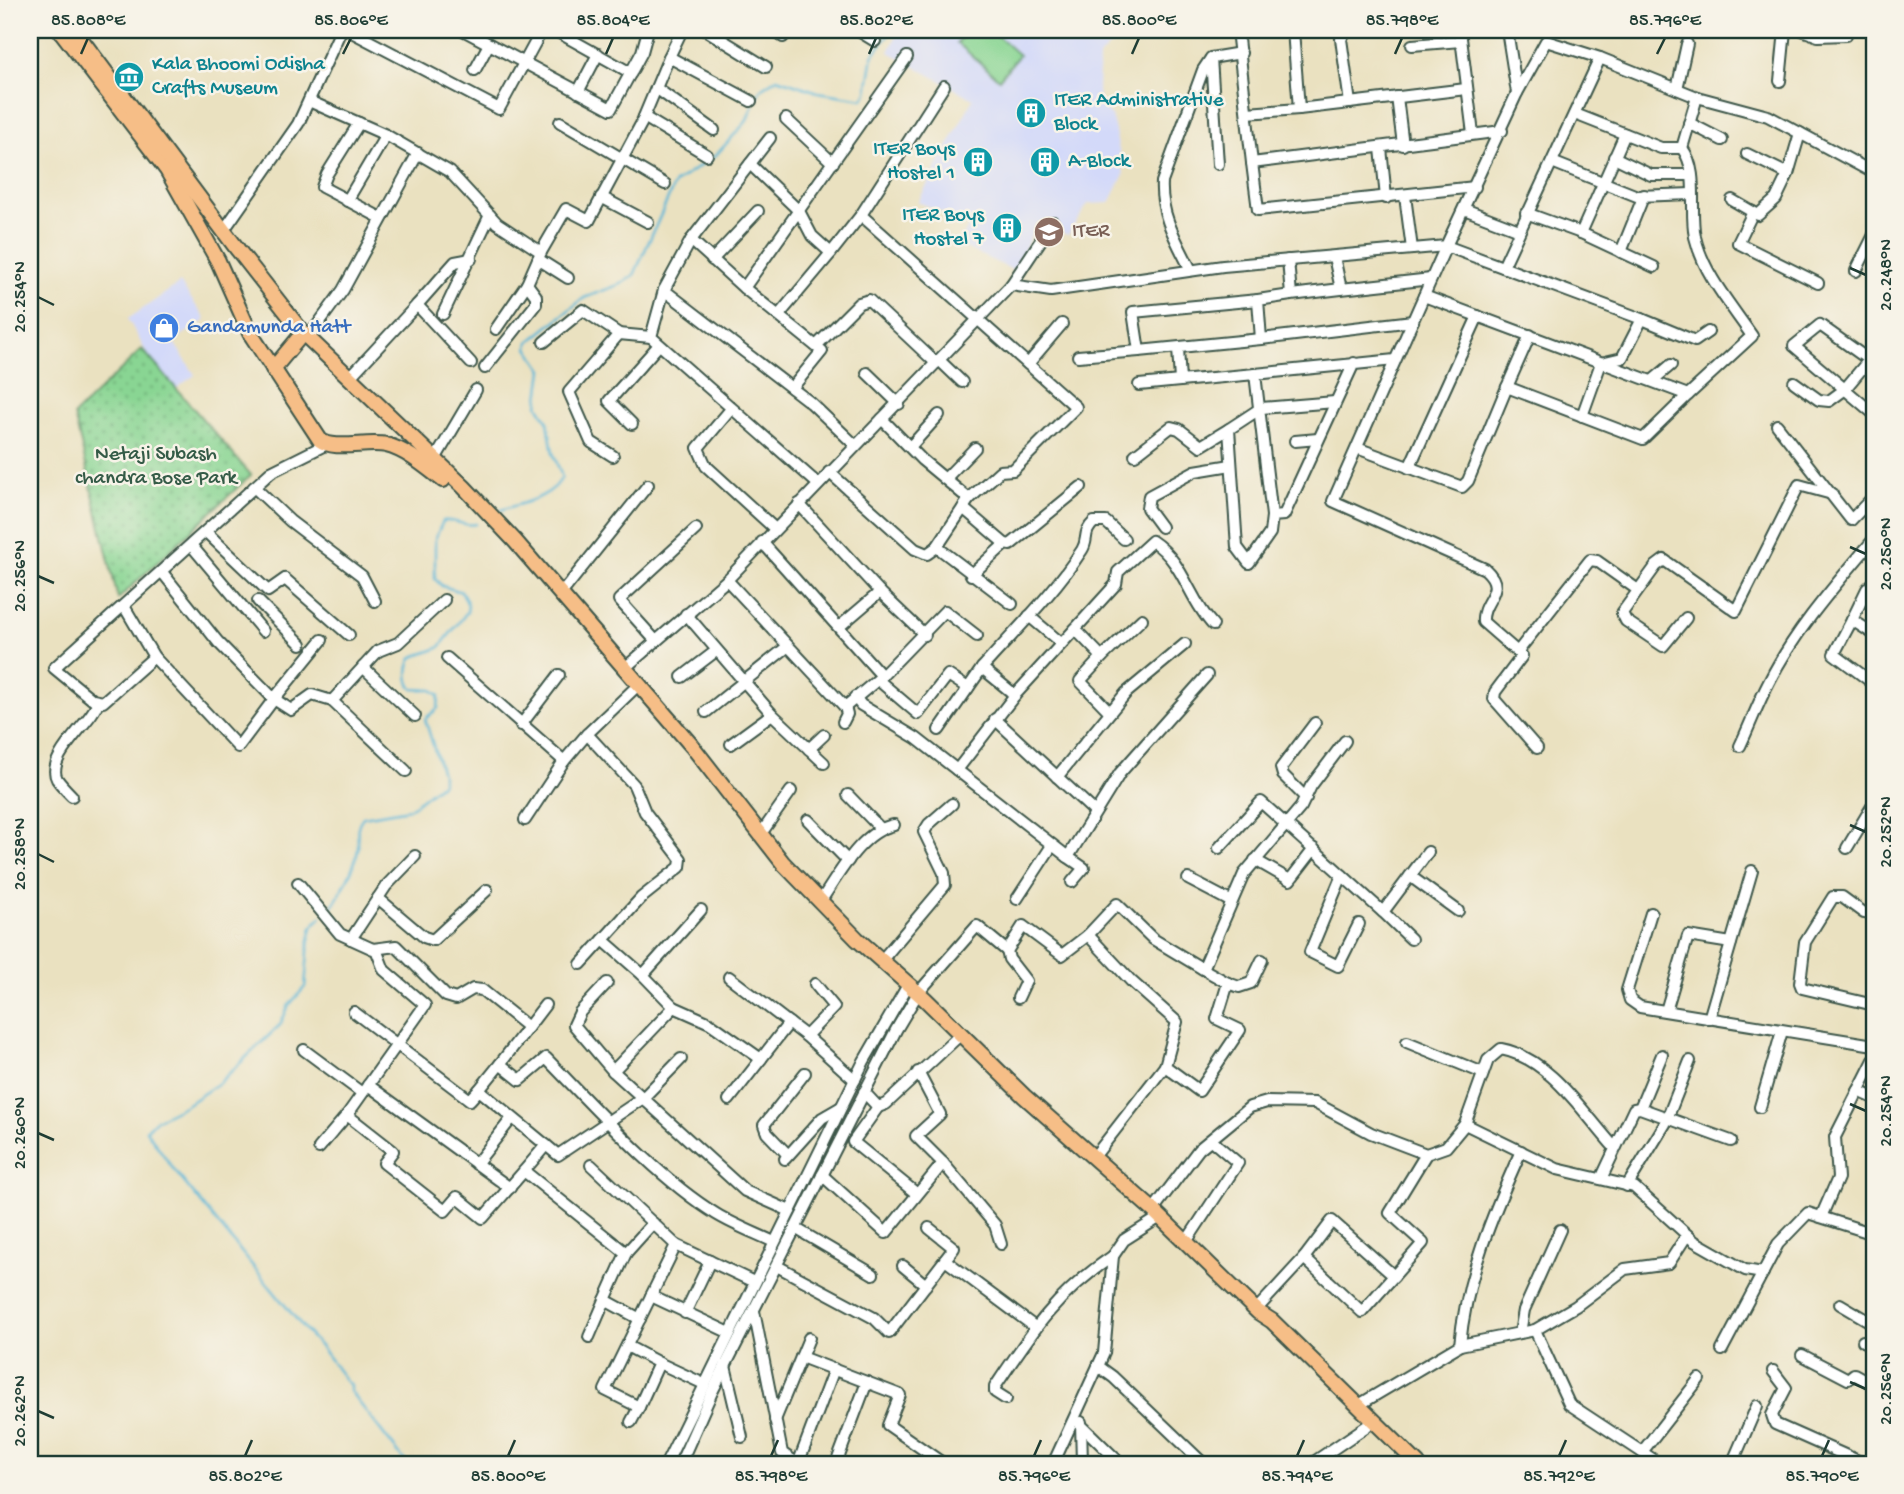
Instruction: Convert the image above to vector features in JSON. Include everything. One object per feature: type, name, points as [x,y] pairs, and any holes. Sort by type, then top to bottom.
[{"type":"main road","points":[[60,30],[167,170],[218,261],[250,333],[320,440],[327,444],[363,443],[394,448],[460,493],[634,689],[797,892],[862,956],[929,1005],[1257,1311],[1272,1321],[1357,1406],[1403,1457]]},
{"type":"main road","points":[[74,30],[305,335],[464,487],[626,667],[760,835],[820,902],[912,991]]},
{"type":"main road","points":[[273,369],[305,335]]},
{"type":"main road","points":[[1257,1311],[1267,1326],[1367,1426],[1403,1457],[1419,1464]]},
{"type":"street","points":[[30,33],[35,30]]},
{"type":"street","points":[[224,230],[298,124],[341,30]]},
{"type":"street","points":[[348,30],[499,109],[542,30]]},
{"type":"street","points":[[463,30],[475,33],[489,44],[611,109],[642,52],[648,30]]},
{"type":"street","points":[[554,30],[631,73]]},
{"type":"street","points":[[496,329],[527,284],[566,209],[589,221],[644,117],[681,30]]},
{"type":"street","points":[[706,30],[766,67]]},
{"type":"street","points":[[773,30],[783,37]]},
{"type":"street","points":[[857,30],[871,36]]},
{"type":"street","points":[[1237,30],[1258,210],[1475,187]]},
{"type":"street","points":[[1293,30],[1299,109]]},
{"type":"street","points":[[1346,30],[1341,39],[1350,103]]},
{"type":"street","points":[[1507,30],[1517,93]]},
{"type":"street","points":[[1780,81],[1785,30]]},
{"type":"street","points":[[1802,30],[1818,36],[1845,32]]},
{"type":"street","points":[[1412,46],[1460,35],[1473,134]]},
{"type":"street","points":[[1537,748],[1494,699],[1495,692],[1522,659],[1519,650],[1483,622],[1496,586],[1493,576],[1485,569],[1333,501],[1446,246],[1502,131],[1517,93],[1549,35],[1697,97],[1768,116],[1874,173]]},
{"type":"street","points":[[475,70],[489,44]]},
{"type":"street","points":[[1677,89],[1687,44]]},
{"type":"street","points":[[1191,270],[1166,216],[1162,182],[1203,70],[1211,58],[1241,53]]},
{"type":"street","points":[[578,92],[598,54]]},
{"type":"street","points":[[669,57],[751,101]]},
{"type":"street","points":[[744,288],[907,57]]},
{"type":"street","points":[[1211,58],[1218,164]]},
{"type":"street","points":[[1503,267],[1600,58]]},
{"type":"street","points":[[779,315],[861,215],[944,86]]},
{"type":"street","points":[[656,88],[714,131]]},
{"type":"street","points":[[1247,113],[1466,89]]},
{"type":"street","points":[[1397,97],[1403,145]]},
{"type":"street","points":[[1682,148],[1697,97]]},
{"type":"street","points":[[309,101],[386,135],[450,172],[490,215],[568,278]]},
{"type":"street","points":[[1575,114],[1661,148],[1682,148]]},
{"type":"street","points":[[644,117],[707,155]]},
{"type":"street","points":[[786,119],[833,163]]},
{"type":"street","points":[[560,122],[665,184]]},
{"type":"street","points":[[359,123],[323,181],[322,187],[382,218]]},
{"type":"street","points":[[1689,123],[1722,140]]},
{"type":"street","points":[[1252,163],[1502,131]]},
{"type":"street","points":[[1732,200],[1758,215],[1776,199],[1788,174],[1800,133]]},
{"type":"street","points":[[1581,233],[1625,134]]},
{"type":"street","points":[[347,201],[386,135]]},
{"type":"street","points":[[632,424],[609,401],[654,342],[664,290],[691,240],[770,138]]},
{"type":"street","points":[[1381,148],[1385,198]]},
{"type":"street","points":[[1507,387],[1643,439],[1752,336],[1706,270],[1695,237],[1692,160],[1682,148]]},
{"type":"street","points":[[305,335],[343,290],[418,153]]},
{"type":"street","points":[[1747,154],[1788,174]]},
{"type":"street","points":[[1614,157],[1651,175],[1691,175]]},
{"type":"street","points":[[1552,162],[1637,196],[1692,194]]},
{"type":"street","points":[[750,164],[799,211],[812,236],[831,253]]},
{"type":"street","points":[[1621,252],[1644,195]]},
{"type":"street","points":[[1405,196],[1412,249]]},
{"type":"street","points":[[601,197],[648,222]]},
{"type":"street","points":[[1464,209],[1519,230]]},
{"type":"street","points":[[712,260],[758,211]]},
{"type":"street","points":[[1754,212],[1738,243],[1818,282]]},
{"type":"street","points":[[1526,213],[1581,233],[1654,267]]},
{"type":"street","points":[[443,314],[490,215]]},
{"type":"street","points":[[829,472],[915,549],[927,554],[937,547],[966,504],[1000,471],[1013,470],[1076,407],[861,215]]},
{"type":"street","points":[[626,667],[727,580],[855,445],[899,404],[1012,285],[1053,222]]},
{"type":"street","points":[[1856,271],[1874,235]]},
{"type":"street","points":[[691,240],[744,288],[822,351],[792,388]]},
{"type":"street","points":[[1012,285],[1051,291],[1191,270],[1446,246],[1642,318],[1695,341],[1708,332]]},
{"type":"street","points":[[1335,257],[1340,289]]},
{"type":"street","points":[[350,377],[455,262],[471,259]]},
{"type":"street","points":[[1288,260],[1292,295]]},
{"type":"street","points":[[1139,351],[1133,312],[1432,279]]},
{"type":"street","points":[[485,368],[536,304],[536,296],[527,284]]},
{"type":"street","points":[[664,290],[792,388],[855,445]]},
{"type":"street","points":[[1424,296],[1688,395]]},
{"type":"street","points":[[816,346],[859,303],[869,300],[962,382]]},
{"type":"street","points":[[1258,300],[1261,339]]},
{"type":"street","points":[[417,305],[471,363]]},
{"type":"street","points":[[544,342],[583,310],[618,334],[654,342],[818,484]]},
{"type":"street","points":[[1409,468],[1478,316]]},
{"type":"street","points":[[1601,362],[1622,358],[1642,318]]},
{"type":"street","points":[[1089,355],[1178,348],[1413,321]]},
{"type":"street","points":[[1028,364],[1062,324]]},
{"type":"street","points":[[1794,382],[1825,402],[1844,390],[1872,357],[1820,325],[1794,346],[1844,390],[1874,414]]},
{"type":"street","points":[[612,456],[591,442],[569,392],[618,334]]},
{"type":"street","points":[[1357,448],[1465,486],[1530,335]]},
{"type":"street","points":[[1178,348],[1180,381]]},
{"type":"street","points":[[1139,386],[1395,360]]},
{"type":"street","points":[[1582,416],[1601,362]]},
{"type":"street","points":[[1272,516],[1284,514],[1353,363]]},
{"type":"street","points":[[1652,381],[1671,365]]},
{"type":"street","points":[[867,373],[899,404]]},
{"type":"street","points":[[1228,429],[1237,519],[1237,547],[1249,563],[1270,533],[1272,516],[1255,374]]},
{"type":"street","points":[[434,461],[476,390]]},
{"type":"street","points":[[1135,455],[1171,427],[1179,429],[1201,446],[1261,408],[1335,401]]},
{"type":"street","points":[[731,409],[698,448],[706,467],[775,528]]},
{"type":"street","points":[[910,447],[939,415]]},
{"type":"street","points":[[882,419],[945,479],[1005,544]]},
{"type":"street","points":[[1777,425],[1851,520],[1874,498]]},
{"type":"street","points":[[1295,441],[1318,439]]},
{"type":"street","points":[[155,657],[103,702],[98,702],[54,668],[271,471],[327,444]]},
{"type":"street","points":[[945,479],[975,448]]},
{"type":"street","points":[[1161,527],[1147,508],[1147,499],[1187,475],[1231,466]]},
{"type":"street","points":[[561,594],[648,485]]},
{"type":"street","points":[[1686,618],[1665,644],[1656,644],[1622,616],[1637,590],[1656,566],[1664,561],[1736,611],[1799,485],[1832,494]]},
{"type":"street","points":[[254,487],[290,521],[362,576],[375,601]]},
{"type":"street","points":[[971,575],[1005,544],[1018,541],[1081,487]]},
{"type":"street","points":[[799,504],[880,592],[925,635]]},
{"type":"street","points":[[939,730],[982,668],[1029,616],[1084,548],[1085,534],[1094,522],[1106,522],[1124,539]]},
{"type":"street","points":[[655,640],[619,600],[696,529]]},
{"type":"street","points":[[206,532],[268,591]]},
{"type":"street","points":[[1740,746],[1769,680],[1791,646],[1836,583],[1874,539]]},
{"type":"street","points":[[957,769],[1015,695],[1116,584],[1118,572],[1152,541],[1169,552],[1182,570],[1200,611],[1213,625]]},
{"type":"street","points":[[762,542],[839,627],[880,678],[918,714],[948,675],[968,688]]},
{"type":"street","points":[[191,545],[263,631]]},
{"type":"street","points":[[937,547],[1012,604]]},
{"type":"street","points":[[1519,650],[1590,560],[1597,561],[1637,590]]},
{"type":"street","points":[[162,572],[218,642],[274,699],[291,710],[312,695],[332,701],[407,771]]},
{"type":"street","points":[[247,613],[268,591],[285,579],[349,635]]},
{"type":"street","points":[[727,580],[845,707],[847,714],[843,722]]},
{"type":"street","points":[[1874,582],[1867,589],[1834,654],[1874,684]]},
{"type":"street","points":[[839,627],[880,592]]},
{"type":"street","points":[[332,701],[382,648],[398,643],[444,600]]},
{"type":"street","points":[[258,601],[301,645]]},
{"type":"street","points":[[124,606],[155,657],[238,747],[322,640]]},
{"type":"street","points":[[845,707],[880,678],[946,611],[977,636]]},
{"type":"street","points":[[686,614],[772,714],[824,763]]},
{"type":"street","points":[[1029,616],[1062,643]]},
{"type":"street","points":[[1110,712],[1080,681],[1142,618]]},
{"type":"street","points":[[1852,620],[1874,634]]},
{"type":"street","points":[[1075,629],[1102,657]]},
{"type":"street","points":[[1057,777],[1126,694],[1185,644]]},
{"type":"street","points":[[706,712],[787,647]]},
{"type":"street","points":[[682,677],[716,651]]},
{"type":"street","points":[[447,658],[564,761]]},
{"type":"street","points":[[363,667],[415,716]]},
{"type":"street","points":[[982,668],[1015,695]]},
{"type":"street","points":[[521,725],[559,675]]},
{"type":"street","points":[[1068,857],[1120,773],[1207,675]]},
{"type":"street","points":[[526,820],[564,761],[587,734],[634,689]]},
{"type":"street","points":[[855,697],[861,705],[916,738],[1051,847],[1084,868],[1072,882]]},
{"type":"street","points":[[72,796],[57,778],[55,771],[69,741],[94,712],[98,702]]},
{"type":"street","points":[[731,744],[772,714]]},
{"type":"street","points":[[995,719],[1095,812]]},
{"type":"street","points":[[1306,798],[1283,775],[1281,768],[1315,723]]},
{"type":"street","points":[[581,964],[641,898],[680,867],[682,862],[645,813],[634,785],[587,734]]},
{"type":"street","points":[[809,749],[824,735]]},
{"type":"street","points":[[1203,969],[1230,901],[1255,860],[1287,825],[1311,786],[1345,741]]},
{"type":"street","points":[[760,835],[791,791]]},
{"type":"street","points":[[848,795],[880,828]]},
{"type":"street","points":[[1219,848],[1256,798],[1411,939]]},
{"type":"street","points":[[1847,848],[1874,803]]},
{"type":"street","points":[[881,961],[945,885],[944,873],[924,832],[929,824],[952,804]]},
{"type":"street","points":[[808,820],[848,861]]},
{"type":"street","points":[[820,902],[848,861],[880,828],[894,825]]},
{"type":"street","points":[[1017,899],[1051,847]]},
{"type":"street","points":[[1255,860],[1290,880],[1314,849]]},
{"type":"street","points":[[1383,912],[1428,852]]},
{"type":"street","points":[[351,939],[377,898],[415,856]]},
{"type":"street","points":[[1709,1019],[1752,871]]},
{"type":"street","points":[[1342,875],[1310,951],[1338,966],[1359,924]]},
{"type":"street","points":[[1410,876],[1458,911]]},
{"type":"street","points":[[1188,879],[1230,901]]},
{"type":"street","points":[[298,883],[334,930],[376,948],[393,945],[405,952],[452,998],[463,997],[473,989],[487,993],[528,1027]]},
{"type":"street","points":[[377,898],[424,937],[433,940],[487,890]]},
{"type":"street","points":[[1864,913],[1842,897],[1833,897],[1805,942],[1800,984],[1802,988],[1817,995],[1874,1005]]},
{"type":"street","points":[[1007,951],[1023,926],[1062,955],[1088,935],[1117,904],[1153,939],[1228,983],[1239,987],[1251,983],[1262,960]]},
{"type":"street","points":[[643,975],[701,910]]},
{"type":"street","points":[[1651,913],[1628,990],[1630,1000],[1640,1007],[1874,1045]]},
{"type":"street","points":[[667,1464],[841,1107],[855,1080],[912,991],[977,926],[1007,951],[1009,959],[1026,981],[1018,998]]},
{"type":"street","points":[[1088,935],[1131,981],[1177,1022],[1165,1066],[1094,1157]]},
{"type":"street","points":[[1666,1011],[1688,936],[1731,943]]},
{"type":"street","points":[[603,940],[674,1007],[710,1023],[761,1059]]},
{"type":"street","points":[[319,1148],[347,1115],[425,1005],[384,970],[376,948]]},
{"type":"street","points":[[729,977],[806,1036],[855,1080]]},
{"type":"street","points":[[1165,1066],[1199,1091],[1219,1065],[1240,1030],[1217,1019],[1228,983]]},
{"type":"street","points":[[607,984],[580,1012],[574,1025],[613,1071],[745,1191],[790,1212]]},
{"type":"street","points":[[806,1036],[834,1007],[815,984]]},
{"type":"street","points":[[680,1464],[725,1366],[864,1092],[912,991]]},
{"type":"street","points":[[354,1012],[470,1100],[545,1005]]},
{"type":"street","points":[[613,1071],[674,1007]]},
{"type":"street","points":[[729,1100],[789,1023]]},
{"type":"street","points":[[1760,1107],[1782,1031]]},
{"type":"street","points":[[917,1195],[853,1142],[878,1107],[886,1104],[961,1034]]},
{"type":"street","points":[[1407,1042],[1483,1073]]},
{"type":"street","points":[[1304,1258],[1362,1312],[1423,1244],[1390,1213],[1426,1154],[1446,1147],[1465,1124],[1492,1054],[1501,1049],[1537,1065],[1550,1075],[1615,1148]]},
{"type":"street","points":[[304,1050],[510,1188]]},
{"type":"street","points":[[1640,1108],[1661,1055]]},
{"type":"street","points":[[500,1064],[520,1080],[546,1058],[608,1121],[689,1195],[717,1215],[775,1242]]},
{"type":"street","points":[[479,1090],[558,1155],[643,1098],[681,1059]]},
{"type":"street","points":[[1821,1217],[1838,1178],[1835,1137],[1874,1060]]},
{"type":"street","points":[[1628,1186],[1667,1117],[1690,1061]]},
{"type":"street","points":[[918,1072],[940,1114],[916,1136],[995,1224],[1001,1244]]},
{"type":"street","points":[[805,1073],[764,1125],[786,1157],[821,1118],[841,1107]]},
{"type":"street","points":[[1858,1091],[1874,1098]]},
{"type":"street","points":[[864,1092],[878,1107]]},
{"type":"street","points":[[1006,1399],[995,1392],[995,1388],[1044,1314],[1090,1272],[1113,1256],[1124,1240],[1156,1214],[1199,1149],[1250,1107],[1291,1101],[1315,1103],[1371,1133],[1426,1154]]},
{"type":"street","points":[[1601,1179],[1633,1109],[1640,1108],[1731,1141]]},
{"type":"street","points":[[347,1115],[393,1151],[384,1163],[444,1211],[457,1197],[483,1218],[546,1145]]},
{"type":"street","points":[[477,1164],[512,1118]]},
{"type":"street","points":[[1465,1124],[1557,1169],[1634,1187],[1687,1236],[1745,1270],[1763,1273]]},
{"type":"street","points":[[1186,1242],[1238,1163],[1211,1140]]},
{"type":"street","points":[[1460,1345],[1464,1303],[1490,1225],[1521,1151]]},
{"type":"street","points":[[822,1175],[886,1233],[943,1163]]},
{"type":"street","points":[[591,1165],[676,1245],[754,1282]]},
{"type":"street","points":[[524,1171],[626,1253]]},
{"type":"street","points":[[1722,1350],[1778,1244],[1808,1213],[1874,1234]]},
{"type":"street","points":[[1257,1311],[1304,1258],[1332,1221],[1394,1276]]},
{"type":"street","points":[[589,1337],[626,1253],[653,1223]]},
{"type":"street","points":[[795,1228],[873,1274]]},
{"type":"street","points":[[777,1266],[874,1318],[889,1333],[954,1248],[929,1228]]},
{"type":"street","points":[[1520,1333],[1524,1310],[1560,1230]]},
{"type":"street","points":[[1357,1406],[1460,1345],[1535,1330],[1576,1306],[1625,1269],[1669,1263],[1687,1236]]},
{"type":"street","points":[[639,1407],[605,1390],[676,1245]]},
{"type":"street","points":[[1053,1464],[1079,1413],[1098,1366],[1109,1316],[1113,1256]]},
{"type":"street","points":[[945,1260],[1035,1327]]},
{"type":"street","points":[[685,1312],[710,1261]]},
{"type":"street","points":[[902,1266],[926,1285]]},
{"type":"street","points":[[651,1296],[730,1333]]},
{"type":"street","points":[[605,1300],[640,1319]]},
{"type":"street","points":[[1840,1304],[1874,1324]]},
{"type":"street","points":[[754,1311],[782,1453],[798,1464],[834,1370]]},
{"type":"street","points":[[1535,1330],[1569,1404],[1660,1464]]},
{"type":"street","points":[[775,1420],[809,1338]]},
{"type":"street","points":[[1863,1341],[1874,1347]]},
{"type":"street","points":[[627,1346],[704,1384]]},
{"type":"street","points":[[1802,1355],[1848,1379],[1854,1374],[1874,1385]]},
{"type":"street","points":[[801,1357],[900,1395],[888,1426],[944,1464]]},
{"type":"street","points":[[631,1422],[659,1363]]},
{"type":"street","points":[[725,1366],[741,1437]]},
{"type":"street","points":[[1098,1366],[1113,1377],[1201,1463]]},
{"type":"street","points":[[1773,1371],[1786,1388],[1772,1415],[1775,1424],[1865,1464]]},
{"type":"street","points":[[1642,1452],[1699,1379]]},
{"type":"street","points":[[836,1464],[867,1382]]},
{"type":"street","points":[[1732,1464],[1757,1406]]},
{"type":"street","points":[[1079,1413],[1082,1464]]},
{"type":"street","points":[[1081,1425],[1121,1464]]},
{"type":"street","points":[[1311,1464],[1367,1426]]},
{"type":"shaded area","points":[[899,30],[1169,30],[1166,40],[1148,44],[1122,41],[1108,47],[1099,57],[1098,92],[1103,109],[1112,117],[1124,174],[1110,203],[1088,204],[1068,235],[1037,222],[1015,271],[959,245],[969,224],[918,202],[973,99],[889,52]]},
{"type":"shaded area","name":"Gandamunda Hatt","points":[[180,283],[206,320],[173,341],[195,375],[174,390],[145,350],[128,319]]},
{"type":"green space","points":[[968,30],[991,30],[1019,55],[999,79],[957,43]]},
{"type":"green space","name":"Netaji Subash chandra Bose Park","points":[[142,349],[251,475],[118,599],[74,415]]},
{"type":"waterway","points":[[755,99],[762,88],[777,78],[818,92],[863,99],[867,92],[873,55],[892,30]]},
{"type":"waterway","points":[[501,510],[544,495],[562,477],[553,453],[548,422],[538,405],[543,370],[528,348],[529,342],[584,298],[621,284],[634,275],[675,183],[716,155],[746,122],[753,105]]},
{"type":"waterway","points":[[326,913],[341,892],[354,864],[358,849],[358,829],[363,817],[409,809],[442,783],[442,774],[425,719],[438,708],[439,695],[432,690],[413,689],[408,677],[409,669],[413,657],[439,648],[467,612],[468,605],[462,592],[442,586],[435,579],[435,539],[443,521],[476,524]]},
{"type":"waterway","points":[[321,917],[312,927],[309,940],[305,987],[289,1005],[280,1025],[219,1083],[186,1105],[156,1120],[146,1130],[174,1170],[322,1348],[350,1385],[350,1391],[407,1464]]},
{"type":"place","name":"Kala Bhoomi Odisha Crafts Museum","points":[[129,77]]},
{"type":"place","name":"ITER Administrative Block","points":[[1031,113]]},
{"type":"place","name":"ITER Boys Hostel 1","points":[[978,162]]},
{"type":"place","name":"A-Block","points":[[1045,162]]},
{"type":"place","name":"ITER Boys Hostel 7","points":[[1007,228]]},
{"type":"place","name":"ITER","points":[[1049,232]]},
{"type":"place","name":"Gandamunda Hatt","points":[[164,328]]}]
